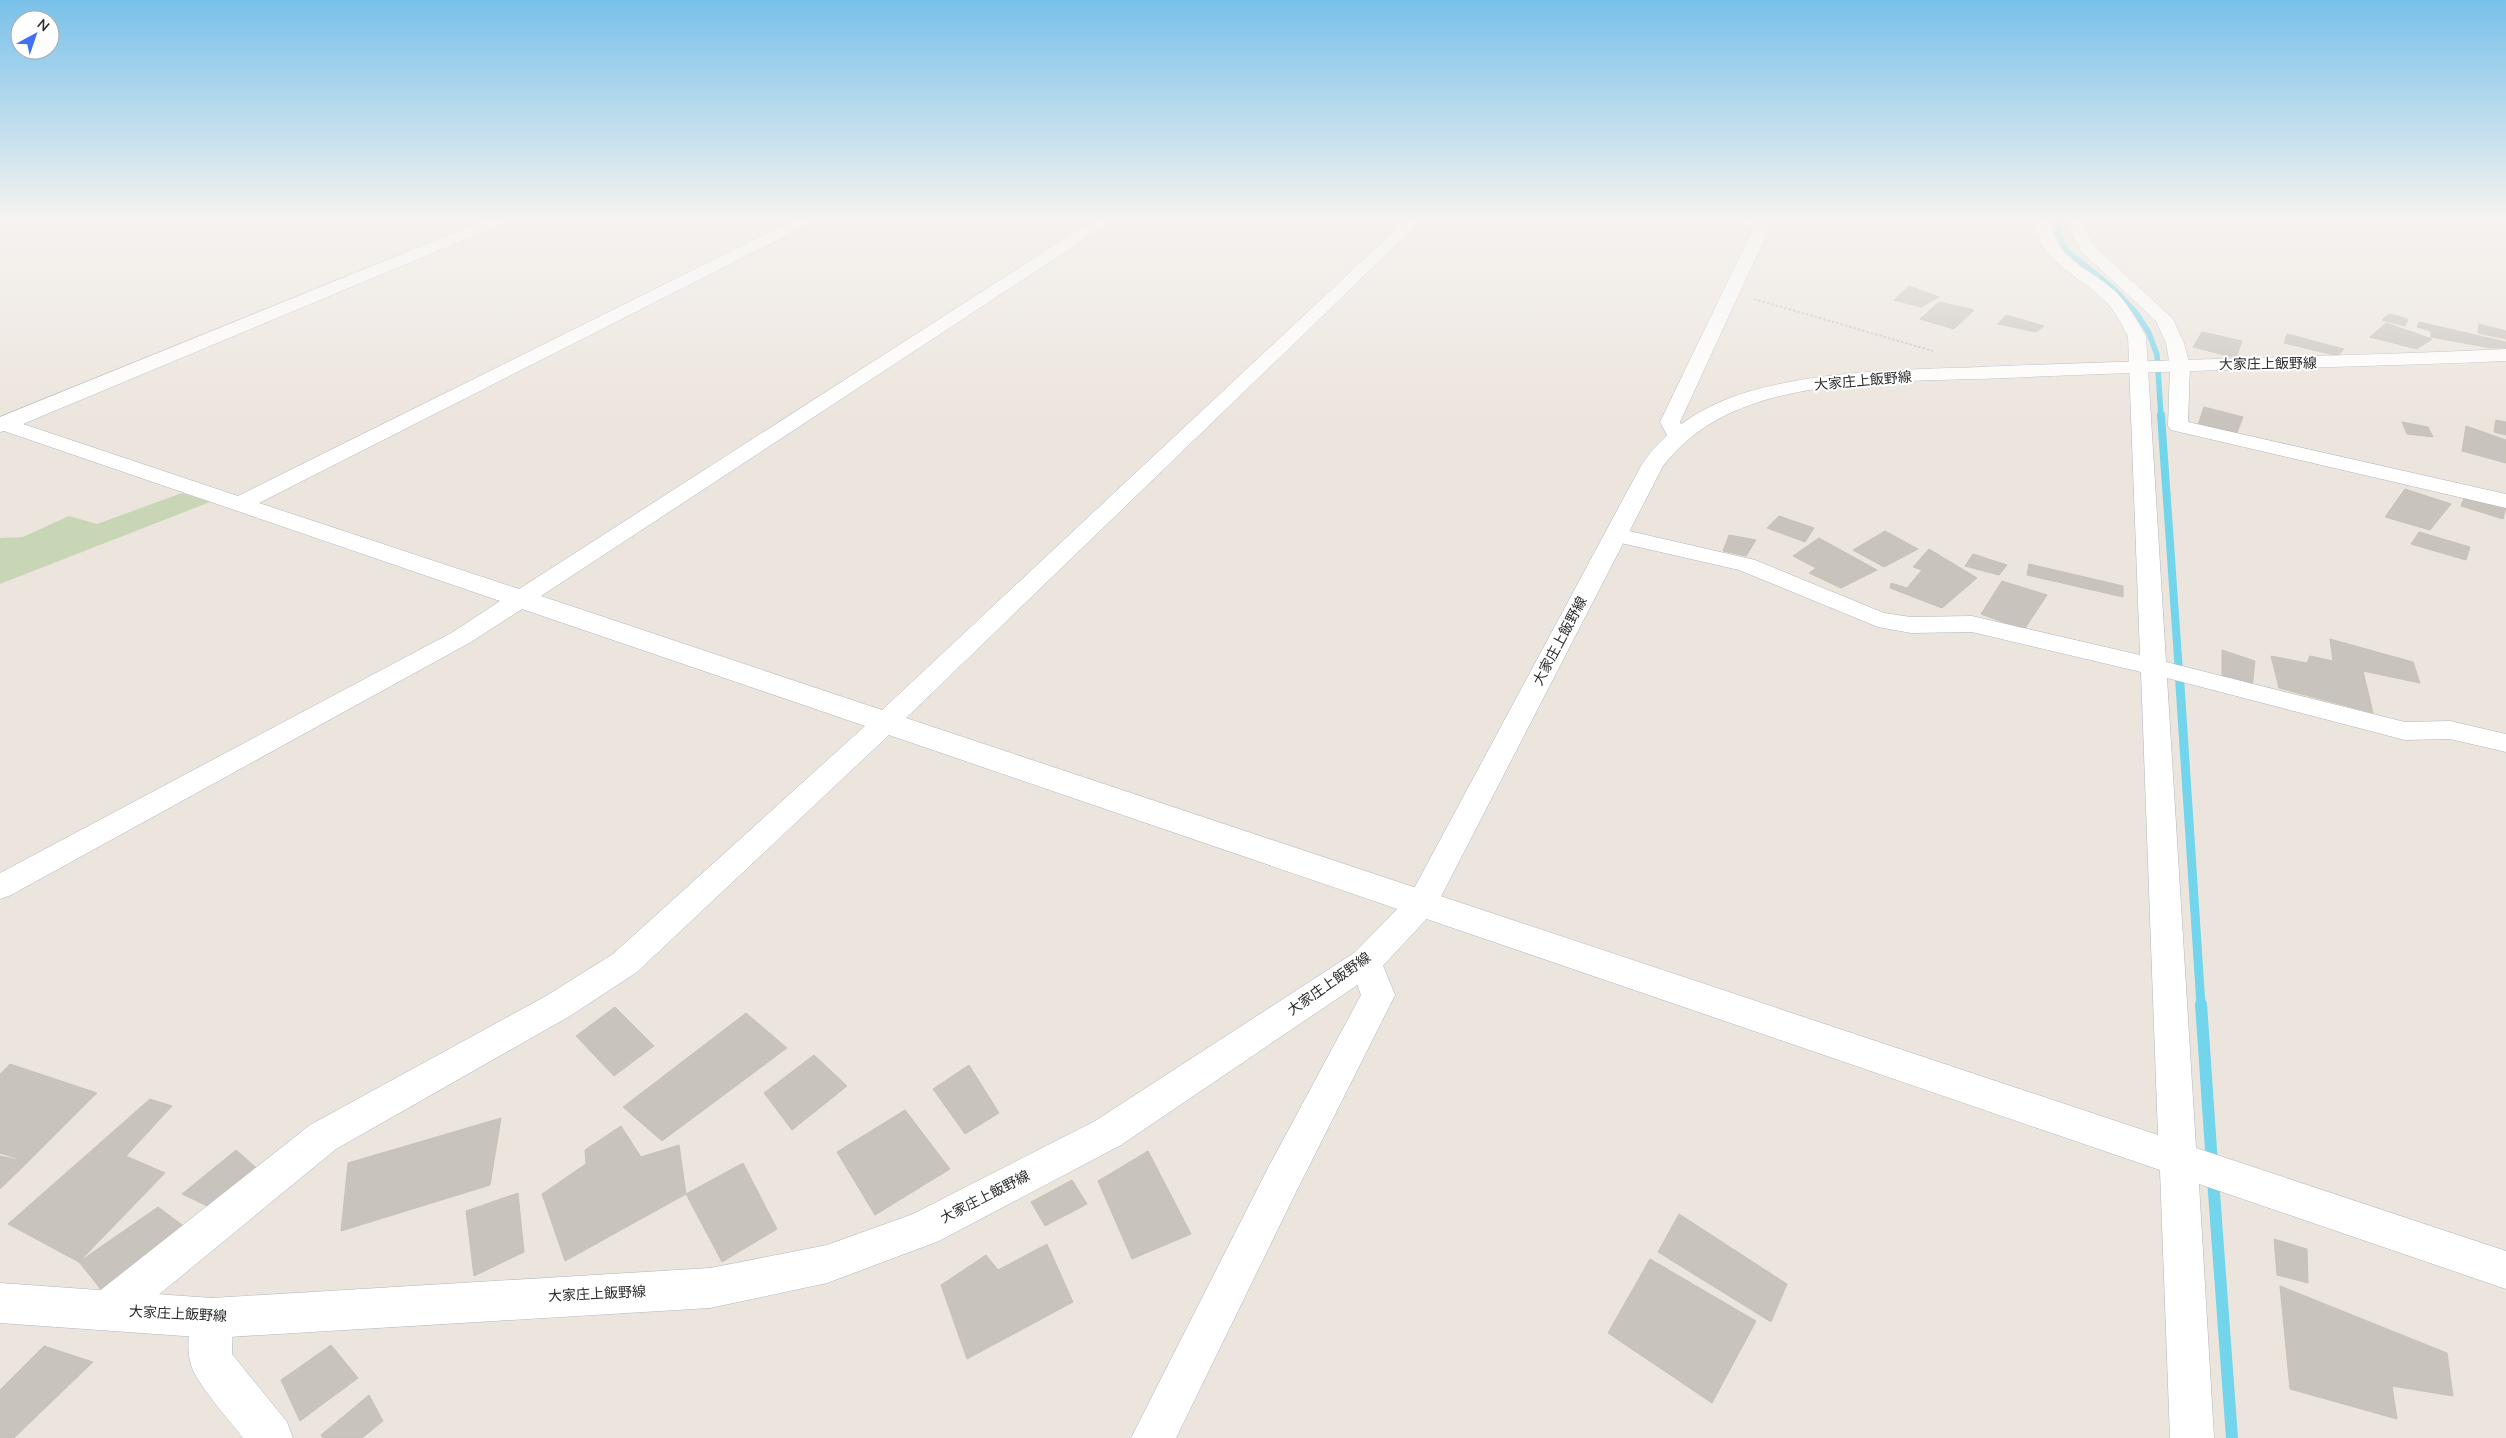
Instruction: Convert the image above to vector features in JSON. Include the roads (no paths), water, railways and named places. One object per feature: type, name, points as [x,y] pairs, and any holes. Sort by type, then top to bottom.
[{"type":"street","points":[[1,425],[338,286]]},
{"type":"street","points":[[239,504],[674,286]]},
{"type":"street","points":[[0,887],[462,637],[1002,286]]},
{"type":"street","points":[[108,1310],[323,1138],[558,1006],[625,963],[886,722],[1345,286]]},
{"type":"street","points":[[1677,437],[1670,422],[1735,286]]},
{"type":"street","points":[[2097,286],[2112,298],[2160,366],[2178,426]]},
{"type":"street","points":[[2128,286],[2164,319],[2175,343],[2160,366],[2140,418],[2155,667],[2192,1438]]},
{"type":"street","name":"大家庄上飯野線","points":[[0,1303],[212,1318],[710,1288],[826,1264],[925,1228],[1108,1133],[1366,962],[1422,904],[1653,464],[1677,437],[1693,424],[1731,404],[1755,396],[1801,386],[1844,380],[2160,366],[2378,361],[2506,355]]},
{"type":"street","points":[[2140,418],[2506,501]]},
{"type":"street","points":[[1,425],[521,598],[2506,1270]]},
{"type":"street","points":[[1616,535],[1747,565],[1878,619],[1911,625],[1972,624],[2155,667],[2405,731],[2450,730],[2506,743]]},
{"type":"street","points":[[1153,1438],[1283,1178],[1378,995],[1366,962]]},
{"type":"street","points":[[212,1318],[211,1361],[271,1438]]},
{"type":"waterway","points":[[2110,286],[2137,314],[2149,333],[2157,355],[2161,416]]},
{"type":"waterway","points":[[2161,415],[2179,672]]},
{"type":"waterway","points":[[2179,670],[2201,1005]]},
{"type":"waterway","points":[[2201,1004],[2212,1164]]},
{"type":"waterway","points":[[2213,1179],[2232,1438]]}]
